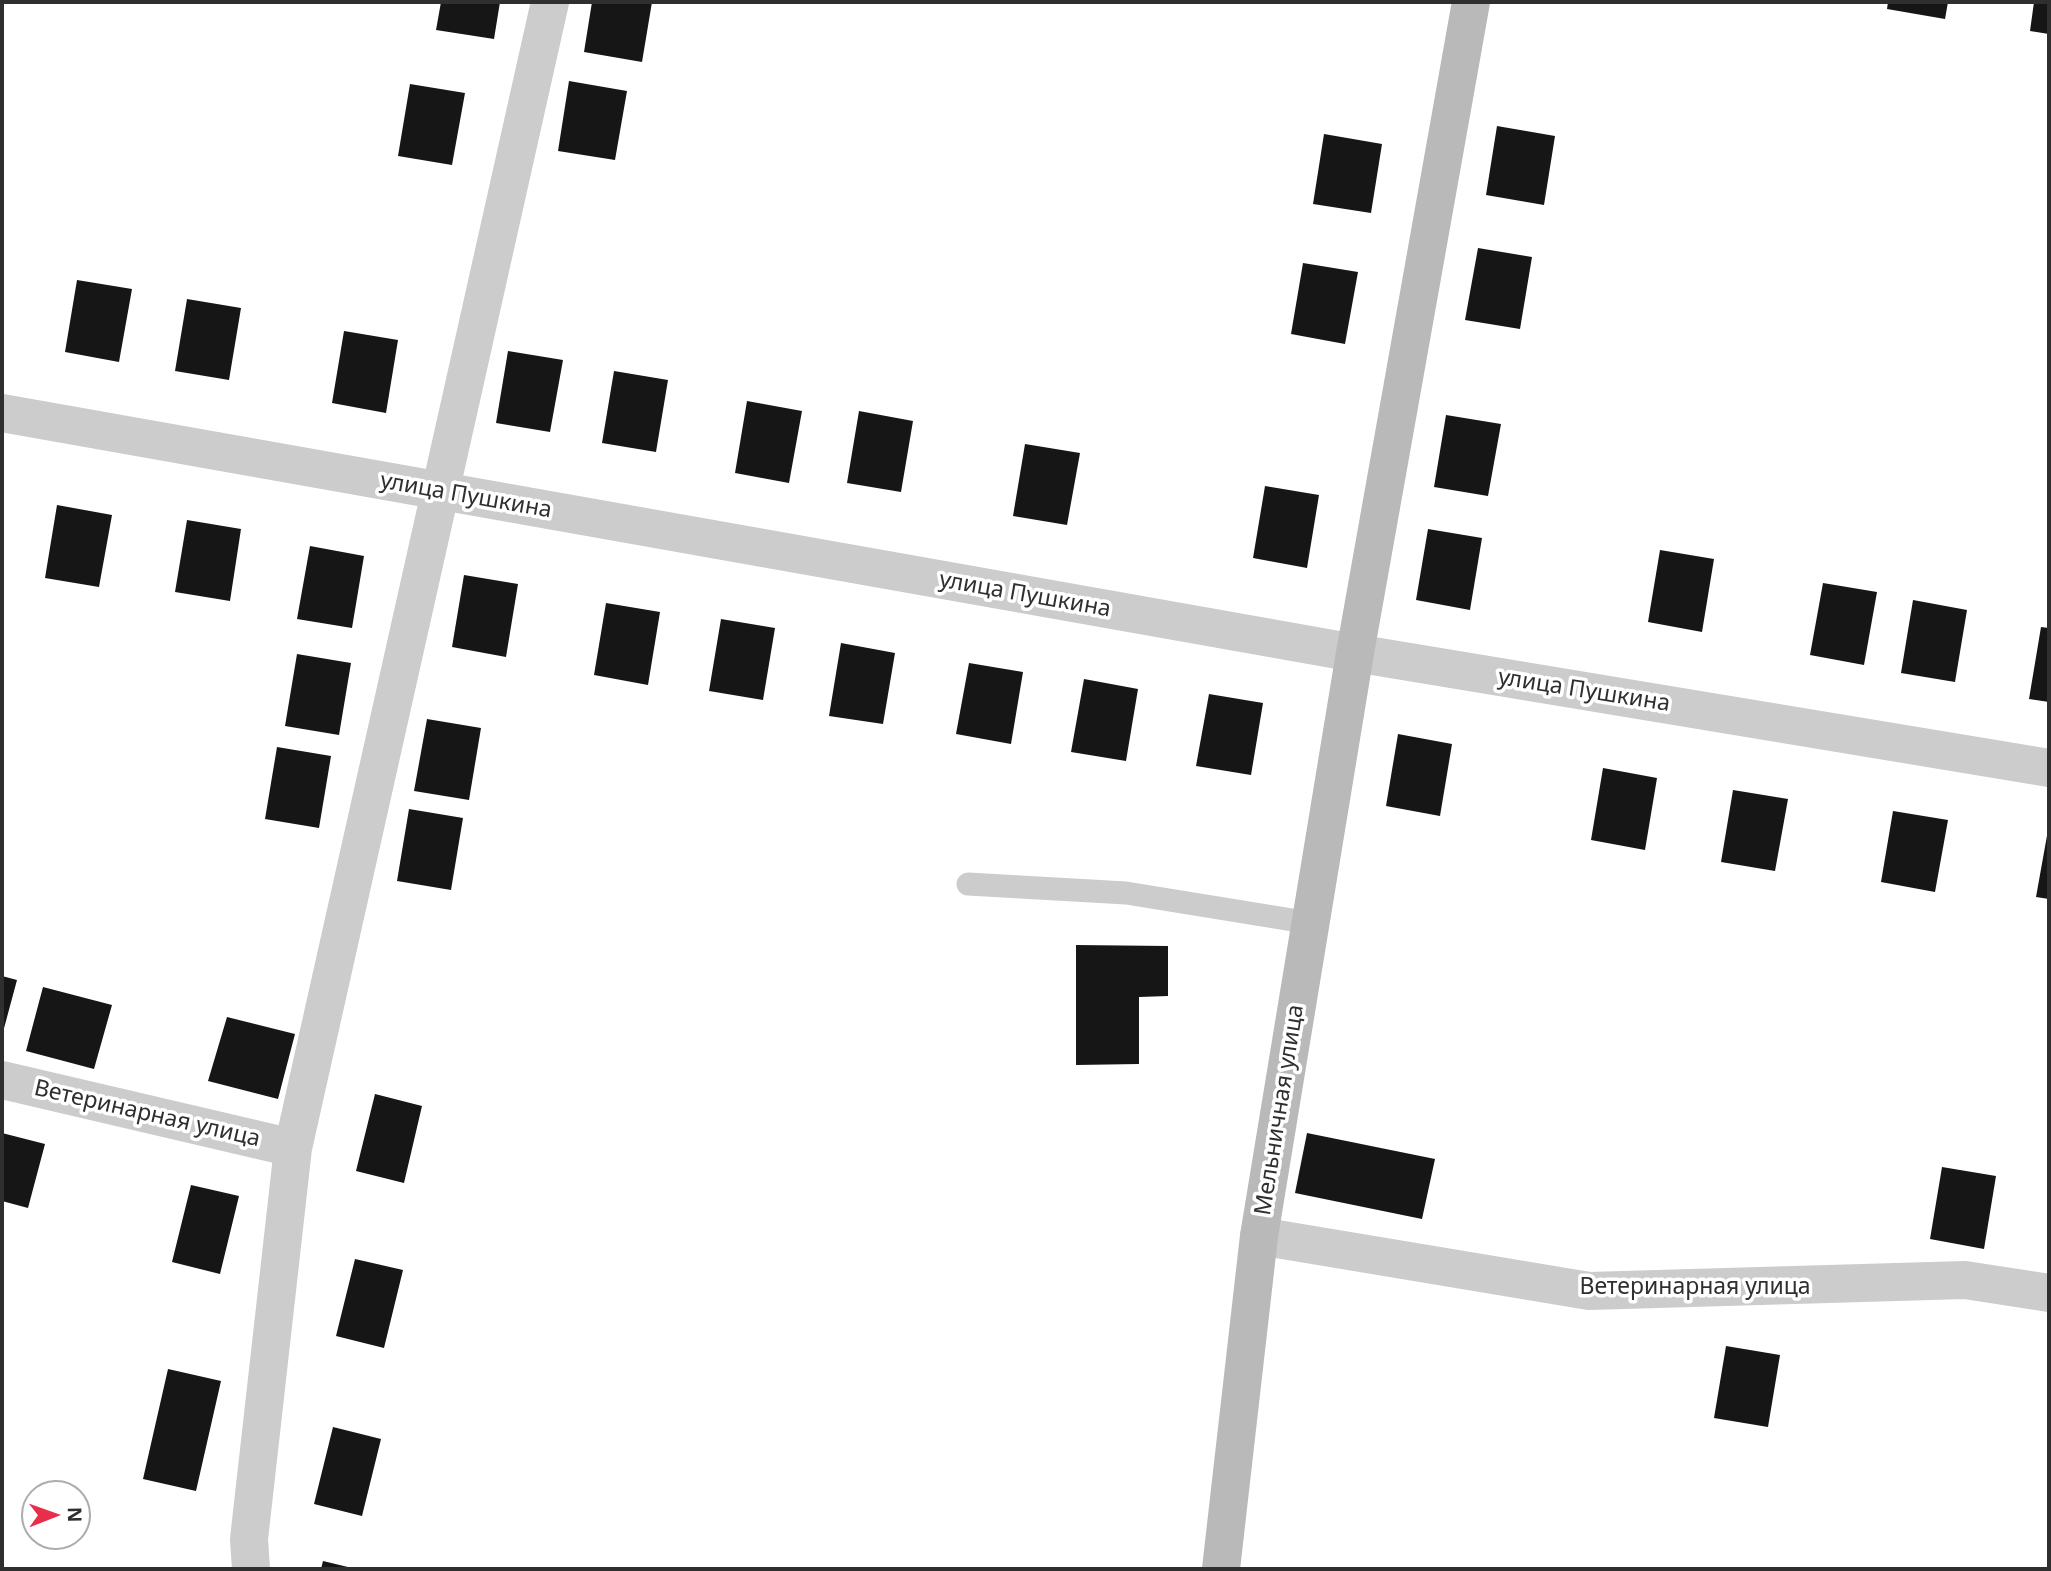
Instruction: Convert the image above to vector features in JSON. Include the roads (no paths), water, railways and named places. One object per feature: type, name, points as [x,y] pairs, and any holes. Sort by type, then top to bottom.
[{"type":"street","points":[[251,1569],[248,1539],[293,1148],[550,2]]},
{"type":"street","name":"Мельничная улица","points":[[1222,1569],[1259,1236],[1355,653],[1471,2]]},
{"type":"street","name":"улица Пушкина","points":[[2,413],[1355,653],[2049,768]]},
{"type":"street","name":"Ветеринарная улица","points":[[2,1080],[293,1148]]},
{"type":"street","name":"Ветеринарная улица","points":[[1259,1236],[1589,1291],[1965,1280],[2049,1293]]},
{"type":"lane","points":[[968,884],[1126,893],[1311,923]]}]
